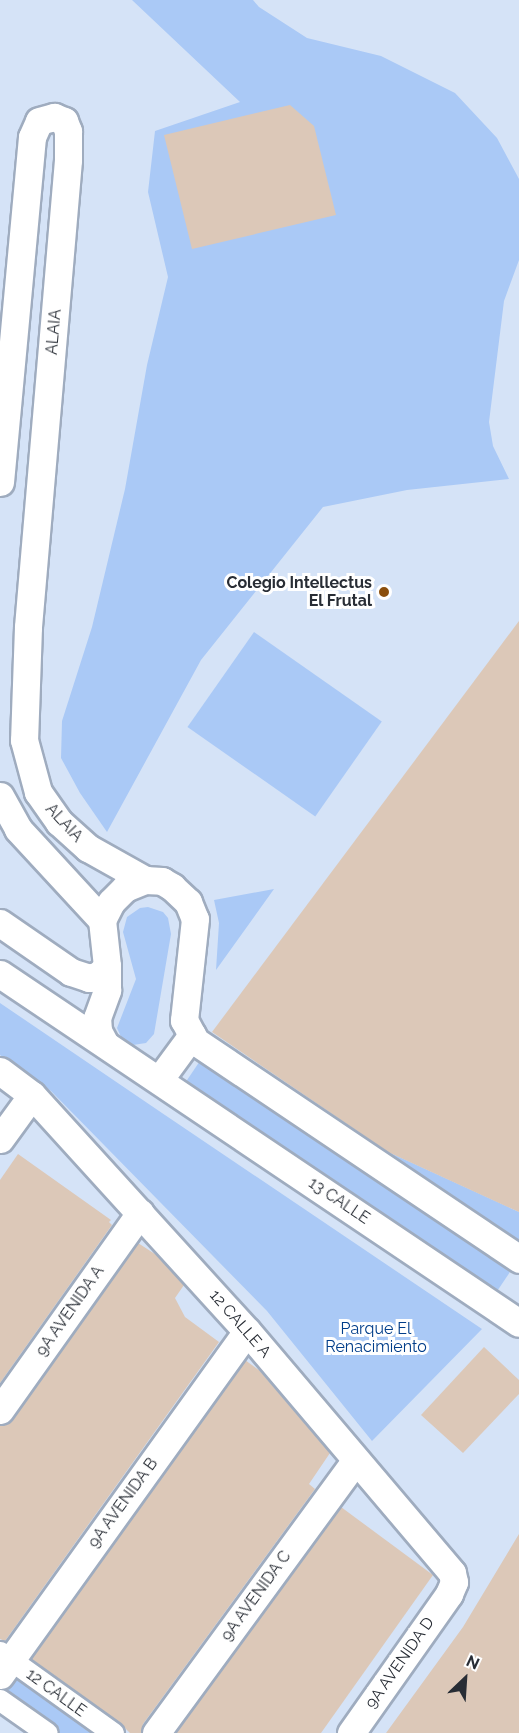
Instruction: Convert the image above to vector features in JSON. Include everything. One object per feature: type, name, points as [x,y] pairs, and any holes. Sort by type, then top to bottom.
[{"type":"street","name":"ALAIA","points":[[0,482],[32,137],[39,121],[54,117],[64,121],[68,131],[68,160],[28,627],[24,740],[38,792],[59,822],[88,848],[145,880]]},
{"type":"street","points":[[0,796],[18,829],[102,920],[107,990],[97,1018],[98,1031],[105,1044]]},
{"type":"street","points":[[102,920],[117,896],[126,888],[145,880],[162,881],[172,887],[193,910],[195,927],[184,1020],[192,1035],[208,1049],[519,1259]]},
{"type":"street","points":[[0,923],[80,976],[99,975],[107,966]]},
{"type":"street","name":"13 CALLE","points":[[0,975],[519,1323]]},
{"type":"street","points":[[159,1080],[192,1035]]},
{"type":"street","name":"12 CALLE A","points":[[0,1071],[33,1095],[247,1331],[452,1573],[454,1582],[449,1594]]},
{"type":"street","points":[[0,1139],[33,1095]]},
{"type":"street","name":"9A AVENIDA A","points":[[0,1410],[140,1213]]},
{"type":"street","name":"9A AVENIDA B","points":[[5,1662],[247,1331]]},
{"type":"street","name":"9A AVENIDA C","points":[[156,1733],[356,1460]]},
{"type":"street","name":"9A AVENIDA D","points":[[351,1733],[449,1594]]},
{"type":"street","name":"12 CALLE","points":[[5,1662],[113,1733]]},
{"type":"street","points":[[0,1700],[47,1733]]},
{"type":"green space","points":[[132,0],[253,0],[259,7],[307,38],[381,56],[455,93],[497,138],[519,179],[519,260],[504,301],[489,422],[493,446],[509,479],[407,490],[323,507],[201,660],[107,832],[80,793],[61,758],[62,721],[92,627],[125,489],[147,365],[168,277],[148,192],[155,131],[240,102]]},
{"type":"green space","points":[[254,632],[382,721],[315,816],[187,727]]},
{"type":"green space","points":[[274,889],[216,970],[219,923],[214,900]]},
{"type":"green space","points":[[148,907],[163,912],[168,918],[171,934],[154,1034],[146,1043],[133,1045],[122,1039],[117,1028],[136,979],[123,932],[127,917],[140,908]]},
{"type":"green space","name":"Parque El Renacimiento","points":[[0,1003],[482,1329],[372,1441],[267,1311],[51,1091],[0,1055]]},
{"type":"green space","points":[[208,1049],[519,1259],[489,1303],[178,1093]]},
{"type":"green space","points":[[373,1145],[519,1212],[519,1243]]},
{"type":"green space","points":[[9,1663],[113,1733],[47,1733],[0,1700],[0,1675]]},
{"type":"building","points":[[290,105],[314,126],[336,215],[192,249],[164,135]]},
{"type":"building","points":[[519,621],[519,1212],[388,1152],[212,1032]]},
{"type":"building","points":[[18,1154],[111,1220],[109,1222],[112,1225],[0,1383],[0,1180]]},
{"type":"building","points":[[138,1243],[158,1256],[184,1285],[175,1298],[185,1317],[219,1342],[5,1641],[0,1639],[0,1426],[13,1419]]},
{"type":"building","points":[[484,1347],[519,1380],[519,1394],[463,1453],[421,1415]]},
{"type":"building","points":[[245,1360],[260,1371],[330,1453],[309,1484],[315,1489],[143,1724],[141,1733],[130,1733],[120,1723],[31,1659]]},
{"type":"building","points":[[341,1507],[433,1575],[321,1733],[176,1733]]},
{"type":"building","points":[[519,1534],[519,1733],[386,1733],[463,1627]]},
{"type":"place","name":"Colegio Intellectus El Frutal","points":[[384,592]]}]
